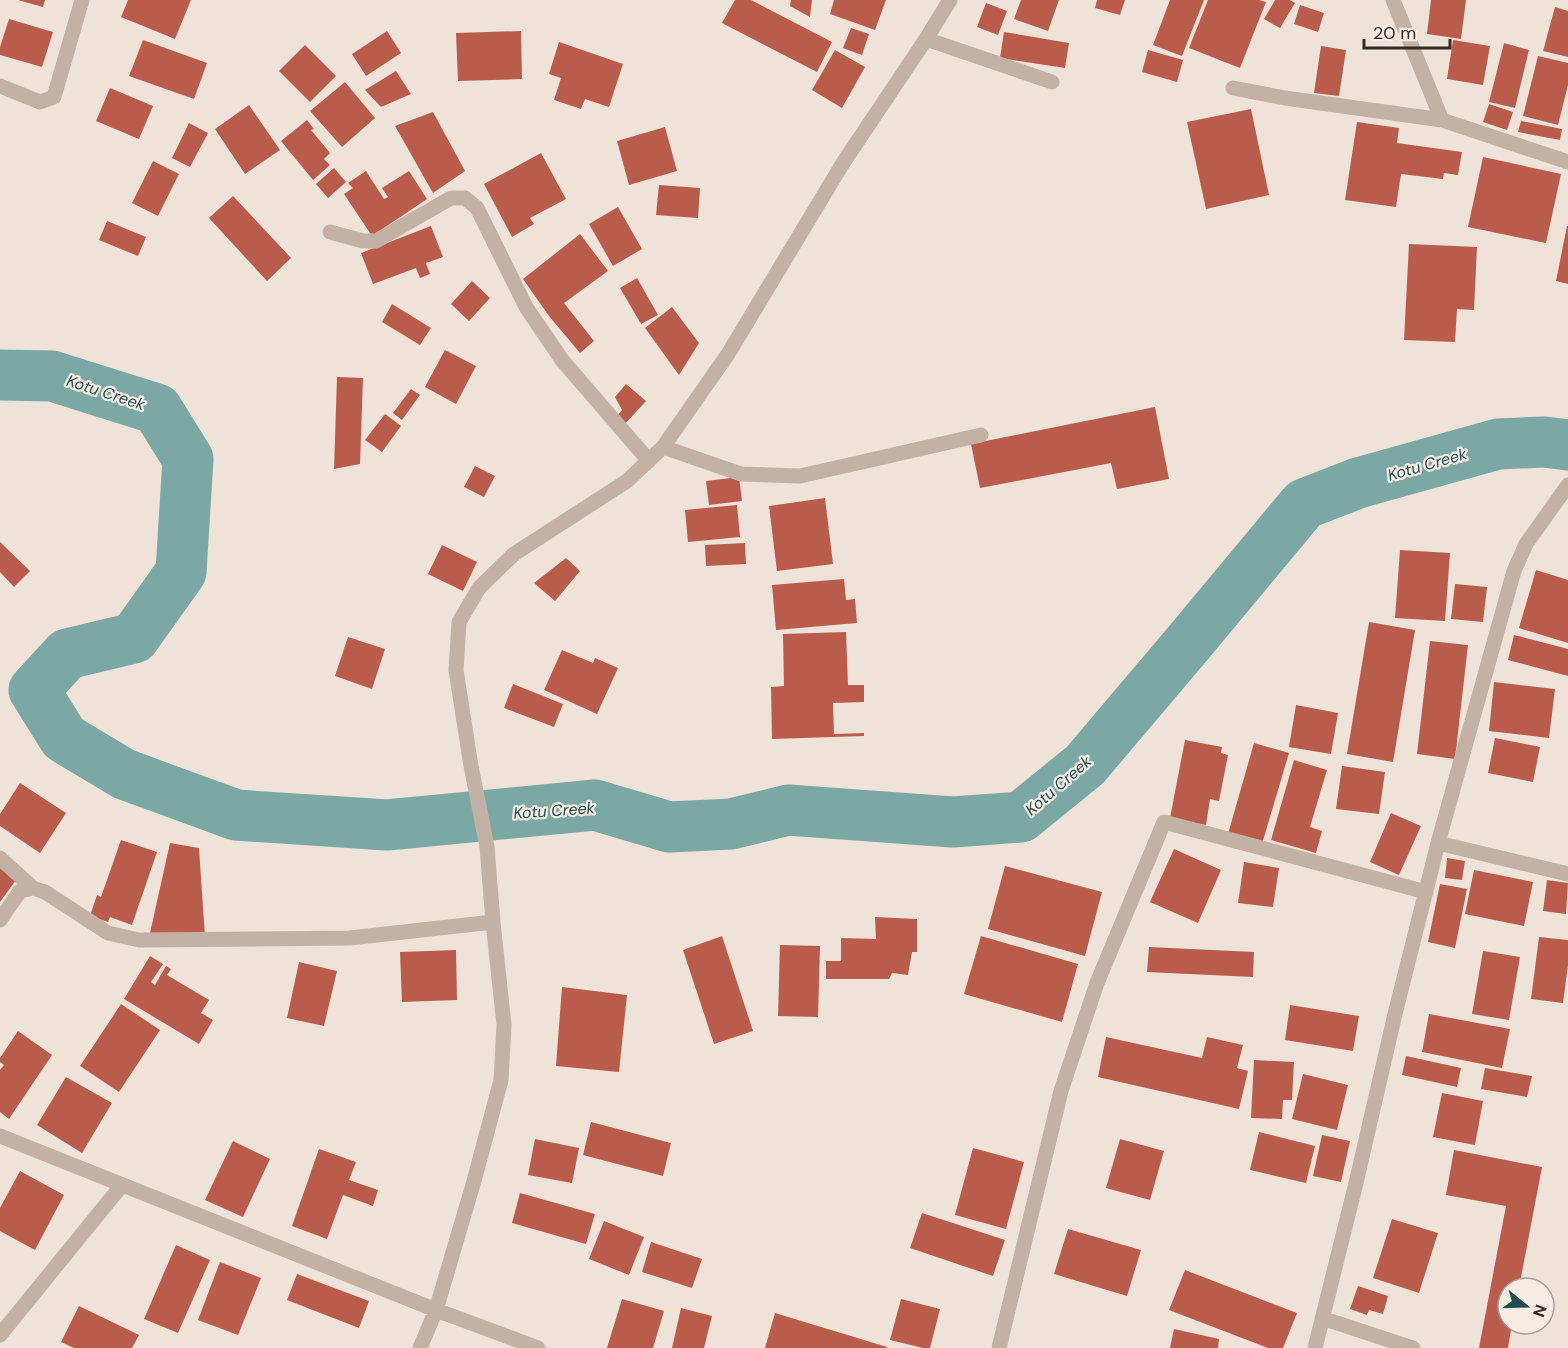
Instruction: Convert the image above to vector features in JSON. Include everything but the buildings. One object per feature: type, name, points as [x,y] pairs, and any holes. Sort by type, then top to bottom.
[{"type":"street","points":[[0,86],[40,102],[54,97],[82,0]]},
{"type":"street","points":[[420,1348],[436,1310],[501,1080],[504,1025],[487,847],[456,670],[459,622],[479,588],[514,554],[627,481],[663,447],[728,354],[843,163],[950,0]]},
{"type":"street","points":[[1393,0],[1442,120]]},
{"type":"street","points":[[926,39],[1053,82]]},
{"type":"street","points":[[1233,88],[1285,98],[1442,120],[1568,162]]},
{"type":"street","points":[[330,232],[363,241],[376,241],[451,198],[465,198],[477,208],[526,307],[562,360],[649,461]]},
{"type":"street","points":[[663,447],[741,474],[800,476],[981,435]]},
{"type":"street","points":[[1315,1348],[1438,843],[1514,571],[1526,544],[1568,485]]},
{"type":"street","points":[[999,1348],[1061,1091],[1097,983],[1164,822],[1426,892]]},
{"type":"street","points":[[1438,843],[1568,874]]},
{"type":"street","points":[[0,858],[33,888],[45,892],[108,933],[139,940],[350,938],[493,922]]},
{"type":"street","points":[[0,920],[20,891],[33,888]]},
{"type":"street","points":[[0,1136],[436,1310],[538,1348]]},
{"type":"street","points":[[0,1335],[122,1185]]},
{"type":"street","points":[[1322,1318],[1413,1348]]},
{"type":"waterway","name":"Kotu Creek","points":[[0,375],[52,376],[157,409],[188,459],[181,572],[134,638],[67,654],[34,690],[64,738],[124,774],[236,815],[387,825],[595,805],[669,827],[731,824],[788,810],[953,822],[1021,817],[1085,765],[1304,504],[1358,483],[1498,444],[1544,442],[1568,445]]}]
